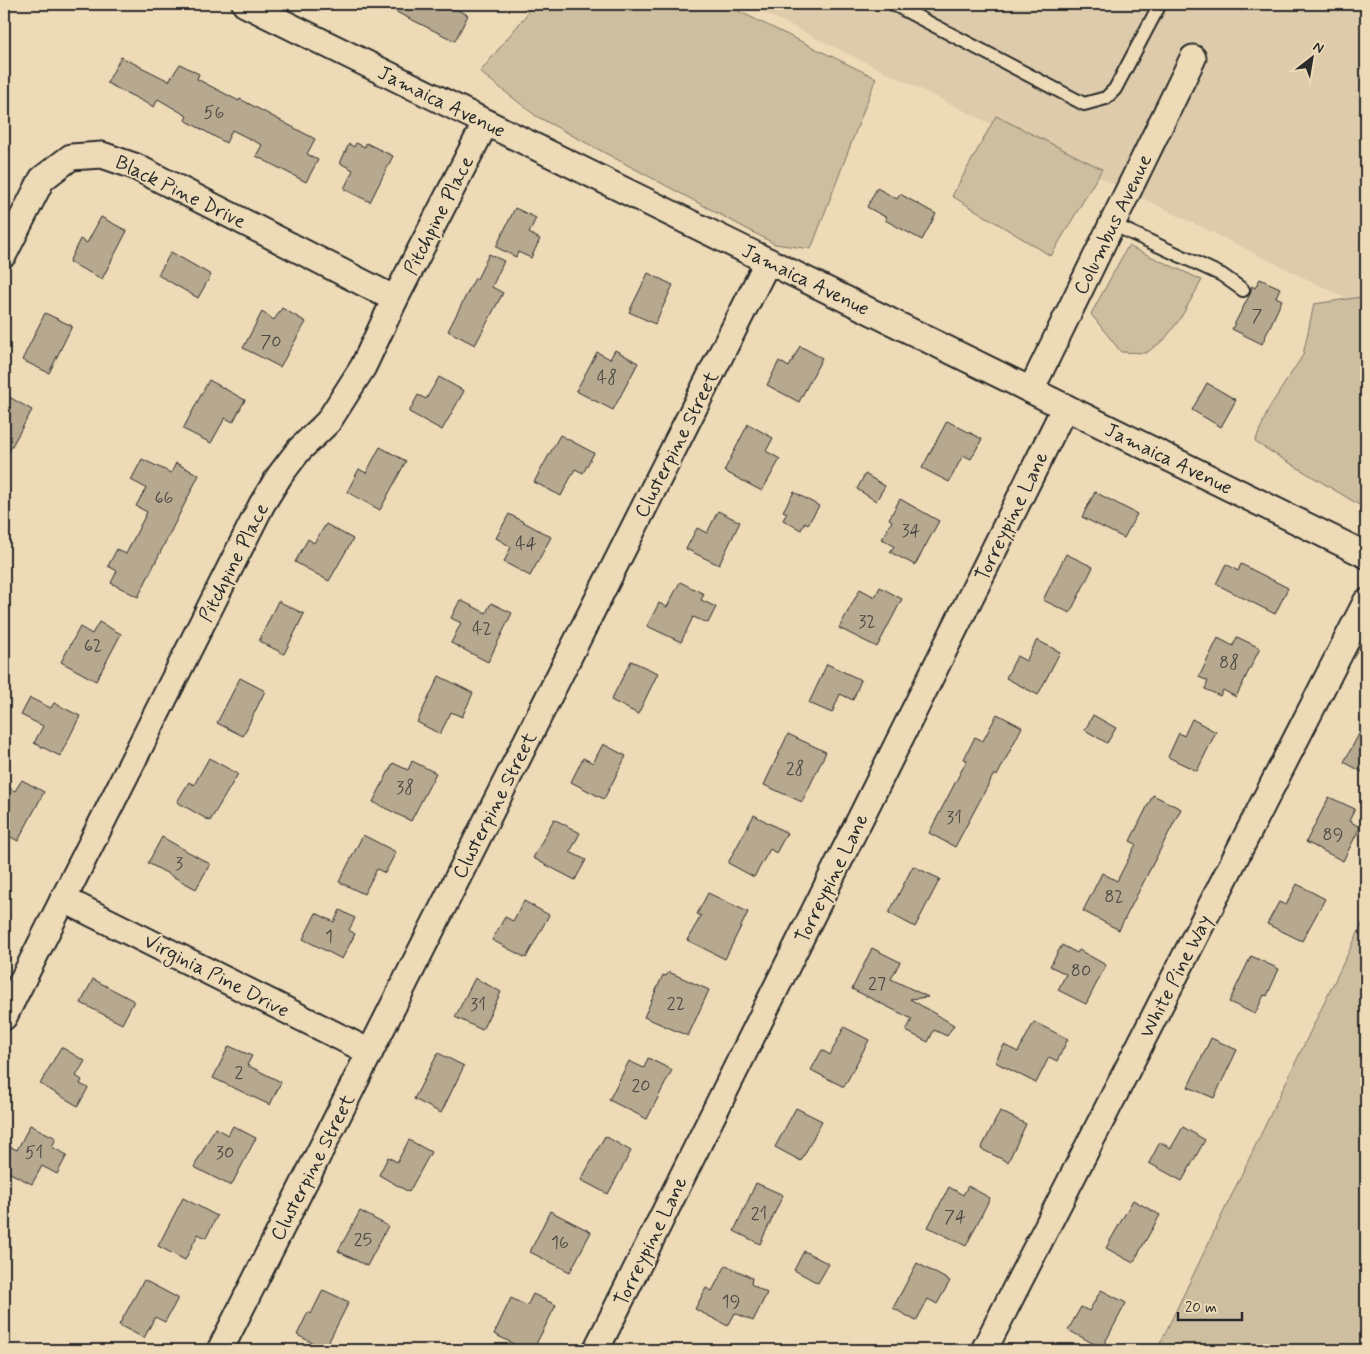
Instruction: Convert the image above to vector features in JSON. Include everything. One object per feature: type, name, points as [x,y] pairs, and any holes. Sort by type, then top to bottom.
[{"type":"street","name":"Jamaica Avenue","points":[[245,4],[1366,555]]},
{"type":"street","name":"Columbus Avenue","points":[[1031,390],[1193,58]]},
{"type":"street","name":"Pitchpine Place","points":[[4,1017],[262,504],[294,456],[328,422],[358,375],[486,122]]},
{"type":"street","name":"Black Pine Drive","points":[[4,254],[42,179],[71,157],[102,154],[134,166],[395,299]]},
{"type":"street","name":"Clusterpine Street","points":[[220,1350],[768,261]]},
{"type":"street","name":"Torreypine Lane","points":[[596,1350],[1065,407]]},
{"type":"street","name":"White Pine Way","points":[[984,1350],[1366,602]]},
{"type":"street","name":"Virginia Pine Drive","points":[[64,898],[370,1052]]},
{"type":"lane","points":[[893,4],[1084,104],[1106,98],[1115,89],[1160,4]]},
{"type":"lane","points":[[1112,224],[1222,275],[1243,290]]},
{"type":"shaded area","points":[[520,4],[724,4],[876,78],[811,249],[775,244],[536,116],[480,72],[528,13]]},
{"type":"shaded area","points":[[747,4],[1366,4],[1366,308]]},
{"type":"shaded area","points":[[996,116],[1102,169],[1051,256],[952,196]]},
{"type":"shaded area","points":[[1128,246],[1202,280],[1180,319],[1164,340],[1146,353],[1121,352],[1091,314]]},
{"type":"shaded area","points":[[1361,297],[1366,300],[1366,509],[1255,442],[1269,408],[1303,355],[1314,304]]},
{"type":"shaded area","points":[[1366,916],[1366,1350],[1157,1350]]},
{"type":"building","points":[[380,4],[445,4],[468,15],[455,41]]},
{"type":"building","points":[[121,57],[169,81],[180,64],[199,74],[197,79],[239,101],[240,99],[315,139],[307,154],[318,160],[306,182],[256,156],[262,145],[232,130],[226,143],[185,120],[187,116],[158,99],[154,107],[107,83]]},
{"type":"building","points":[[356,143],[365,147],[366,143],[393,156],[370,202],[344,189],[353,170],[340,163],[349,144],[354,147]]},
{"type":"building","points":[[877,188],[897,199],[900,194],[936,214],[922,240],[885,220],[887,218],[867,207]]},
{"type":"building","points":[[515,208],[536,218],[529,233],[540,239],[531,258],[518,252],[516,257],[496,247]]},
{"type":"building","points":[[101,217],[127,231],[102,279],[69,262],[80,239],[87,243]]},
{"type":"building","points":[[171,252],[211,275],[198,298],[158,275]]},
{"type":"building","points":[[489,254],[504,261],[492,287],[503,293],[475,345],[448,331]]},
{"type":"building","points":[[648,273],[673,285],[655,324],[629,312]]},
{"type":"building","points":[[1260,279],[1280,288],[1276,297],[1282,300],[1262,344],[1232,329],[1250,294],[1252,286],[1255,288]]},
{"type":"building","points":[[282,308],[306,322],[280,367],[243,348],[262,312],[274,320]]},
{"type":"building","points":[[45,313],[72,326],[49,373],[22,360]]},
{"type":"building","points":[[800,346],[822,358],[799,402],[767,385],[779,361],[789,367]]},
{"type":"building","points":[[615,350],[638,363],[613,410],[576,391],[597,352],[610,359]]},
{"type":"building","points":[[439,377],[464,391],[442,430],[409,412],[418,395],[426,399]]},
{"type":"building","points":[[209,380],[245,400],[233,422],[225,418],[211,443],[183,429]]},
{"type":"building","points":[[1207,383],[1236,400],[1221,427],[1192,410]]},
{"type":"building","points":[[4,394],[32,410],[4,460]]},
{"type":"building","points":[[947,421],[982,439],[971,459],[963,455],[949,482],[922,468]]},
{"type":"building","points":[[748,424],[773,438],[766,451],[780,459],[762,491],[724,471]]},
{"type":"building","points":[[560,435],[594,453],[583,473],[575,469],[561,496],[534,482]]},
{"type":"building","points":[[380,447],[406,461],[380,510],[347,492],[359,469],[366,473]]},
{"type":"building","points":[[142,459],[171,473],[176,463],[199,475],[138,597],[111,583],[117,571],[108,566],[117,549],[126,554],[147,512],[136,506],[146,488],[131,480]]},
{"type":"building","points":[[865,474],[885,486],[876,501],[857,489]]},
{"type":"building","points":[[794,492],[819,506],[808,524],[805,522],[801,530],[783,520],[787,513],[783,511]]},
{"type":"building","points":[[1095,492],[1137,514],[1124,538],[1082,517]]},
{"type":"building","points":[[900,499],[939,521],[915,565],[890,552],[894,546],[882,539],[892,521],[889,519]]},
{"type":"building","points":[[718,511],[740,522],[719,565],[686,549],[697,528],[707,533]]},
{"type":"building","points":[[509,514],[551,537],[530,576],[504,562],[511,547],[496,538]]},
{"type":"building","points":[[326,524],[353,539],[329,581],[295,562],[308,539],[314,543]]},
{"type":"building","points":[[1066,554],[1093,567],[1070,613],[1043,600]]},
{"type":"building","points":[[1226,564],[1238,571],[1241,564],[1288,588],[1275,614],[1216,584]]},
{"type":"building","points":[[680,582],[704,594],[701,600],[716,607],[708,623],[693,617],[681,642],[647,626],[659,603],[667,607]]},
{"type":"building","points":[[880,587],[902,599],[877,647],[839,628],[860,589],[875,597]]},
{"type":"building","points":[[460,600],[486,613],[491,603],[512,613],[488,662],[451,643],[461,623],[451,618]]},
{"type":"building","points":[[278,601],[304,614],[284,654],[259,641]]},
{"type":"building","points":[[99,622],[121,634],[96,681],[61,662],[80,627],[92,634]]},
{"type":"building","points":[[1237,637],[1260,648],[1236,697],[1223,690],[1220,696],[1205,689],[1208,681],[1199,677],[1218,638],[1233,646]]},
{"type":"building","points":[[1037,640],[1060,652],[1038,695],[1006,678],[1017,656],[1026,661]]},
{"type":"building","points":[[631,661],[658,673],[638,714],[611,700]]},
{"type":"building","points":[[827,664],[861,680],[853,700],[840,694],[832,713],[809,703]]},
{"type":"building","points":[[439,676],[473,693],[462,717],[451,712],[440,734],[417,722]]},
{"type":"building","points":[[240,678],[265,691],[243,736],[217,723]]},
{"type":"building","points":[[30,698],[51,708],[54,703],[80,716],[60,756],[34,743],[43,726],[21,715]]},
{"type":"building","points":[[997,714],[1022,727],[997,776],[994,774],[955,847],[929,833],[967,760],[964,759],[975,737],[983,741]]},
{"type":"building","points":[[1093,715],[1116,728],[1107,743],[1085,730]]},
{"type":"building","points":[[1192,719],[1216,732],[1197,771],[1168,757],[1179,733],[1184,736]]},
{"type":"building","points":[[1366,721],[1366,774],[1344,762]]},
{"type":"building","points":[[788,734],[826,752],[802,802],[764,785]]},
{"type":"building","points":[[603,744],[626,756],[604,799],[571,782],[583,758],[593,763]]},
{"type":"building","points":[[209,758],[238,774],[210,821],[177,802],[189,782],[194,785]]},
{"type":"building","points":[[412,761],[436,773],[411,821],[373,802],[393,763],[408,770]]},
{"type":"building","points":[[22,780],[44,792],[18,841],[4,833],[4,785],[15,791]]},
{"type":"building","points":[[1153,795],[1181,809],[1119,930],[1083,911],[1102,873],[1117,881],[1136,844],[1130,841]]},
{"type":"building","points":[[1329,797],[1355,809],[1349,821],[1360,827],[1343,861],[1306,842]]},
{"type":"building","points":[[754,815],[787,833],[776,853],[770,849],[754,877],[728,863]]},
{"type":"building","points":[[554,819],[580,833],[570,852],[586,860],[575,880],[533,858]]},
{"type":"building","points":[[363,835],[396,852],[385,873],[377,869],[364,894],[339,882]]},
{"type":"building","points":[[162,837],[210,864],[196,889],[148,863]]},
{"type":"building","points":[[913,866],[940,879],[915,927],[889,913]]},
{"type":"building","points":[[1297,884],[1325,899],[1302,941],[1267,924],[1279,902],[1286,905]]},
{"type":"building","points":[[708,893],[748,912],[725,959],[687,940],[701,916],[697,914]]},
{"type":"building","points":[[524,901],[549,915],[526,958],[492,940],[505,917],[513,921]]},
{"type":"building","points":[[340,910],[355,918],[349,930],[355,934],[342,959],[303,939],[316,913],[334,922]]},
{"type":"building","points":[[1062,945],[1077,953],[1079,950],[1106,965],[1086,1004],[1058,990],[1066,974],[1050,966]]},
{"type":"building","points":[[872,948],[900,962],[891,979],[928,997],[910,999],[954,1025],[947,1036],[934,1030],[928,1042],[906,1031],[912,1019],[852,989]]},
{"type":"building","points":[[1251,956],[1279,969],[1267,996],[1264,995],[1255,1014],[1229,1002]]},
{"type":"building","points":[[669,972],[709,990],[688,1036],[644,1017],[663,975],[666,976]]},
{"type":"building","points":[[475,978],[501,992],[482,1030],[455,1017]]},
{"type":"building","points":[[93,979],[134,1001],[122,1024],[81,1003]]},
{"type":"building","points":[[1034,1022],[1068,1039],[1057,1061],[1049,1057],[1036,1083],[995,1062],[1004,1045],[1018,1052]]},
{"type":"building","points":[[844,1027],[869,1040],[844,1087],[811,1070],[822,1050],[830,1055]]},
{"type":"building","points":[[1211,1038],[1237,1050],[1214,1098],[1188,1087]]},
{"type":"building","points":[[229,1046],[252,1056],[247,1065],[281,1082],[270,1105],[213,1078]]},
{"type":"building","points":[[61,1047],[85,1061],[76,1076],[82,1080],[80,1084],[88,1088],[78,1106],[40,1084]]},
{"type":"building","points":[[438,1053],[464,1066],[441,1113],[414,1099]]},
{"type":"building","points":[[648,1058],[672,1070],[647,1119],[609,1100],[629,1061],[644,1068]]},
{"type":"building","points":[[796,1108],[822,1121],[801,1161],[775,1147]]},
{"type":"building","points":[[1000,1111],[1026,1124],[1008,1162],[981,1149]]},
{"type":"building","points":[[30,1125],[56,1138],[52,1147],[67,1155],[57,1174],[42,1166],[32,1184],[4,1170],[4,1156],[9,1146],[17,1150]]},
{"type":"building","points":[[233,1126],[256,1138],[231,1186],[194,1167],[215,1128],[228,1135]]},
{"type":"building","points":[[1183,1127],[1205,1140],[1182,1181],[1149,1163],[1160,1142],[1171,1148]]},
{"type":"building","points":[[605,1136],[631,1151],[608,1194],[581,1180]]},
{"type":"building","points":[[409,1140],[431,1152],[409,1192],[379,1175],[388,1157],[397,1162]]},
{"type":"building","points":[[756,1183],[783,1195],[760,1244],[734,1231]]},
{"type":"building","points":[[968,1186],[990,1198],[966,1246],[928,1227],[949,1187],[963,1195]]},
{"type":"building","points":[[183,1198],[217,1216],[206,1238],[198,1234],[185,1260],[158,1246]]},
{"type":"building","points":[[1133,1200],[1160,1215],[1133,1263],[1106,1248]]},
{"type":"building","points":[[360,1211],[388,1226],[367,1266],[338,1251]]},
{"type":"building","points":[[550,1211],[591,1232],[570,1272],[530,1252]]},
{"type":"building","points":[[804,1251],[829,1264],[818,1283],[794,1270]]},
{"type":"building","points":[[917,1263],[950,1281],[937,1304],[928,1299],[916,1321],[893,1308]]},
{"type":"building","points":[[726,1265],[752,1278],[751,1284],[767,1293],[753,1321],[735,1313],[728,1326],[695,1309],[706,1288],[712,1291]]},
{"type":"building","points":[[144,1280],[178,1298],[165,1322],[155,1317],[144,1338],[119,1325]]},
{"type":"building","points":[[323,1290],[349,1302],[325,1349],[297,1335],[308,1312],[311,1314]]},
{"type":"building","points":[[1101,1290],[1126,1303],[1102,1348],[1068,1330],[1081,1307],[1089,1311]]},
{"type":"building","points":[[533,1294],[556,1305],[533,1350],[526,1350],[494,1334],[511,1298],[527,1306]]}]
